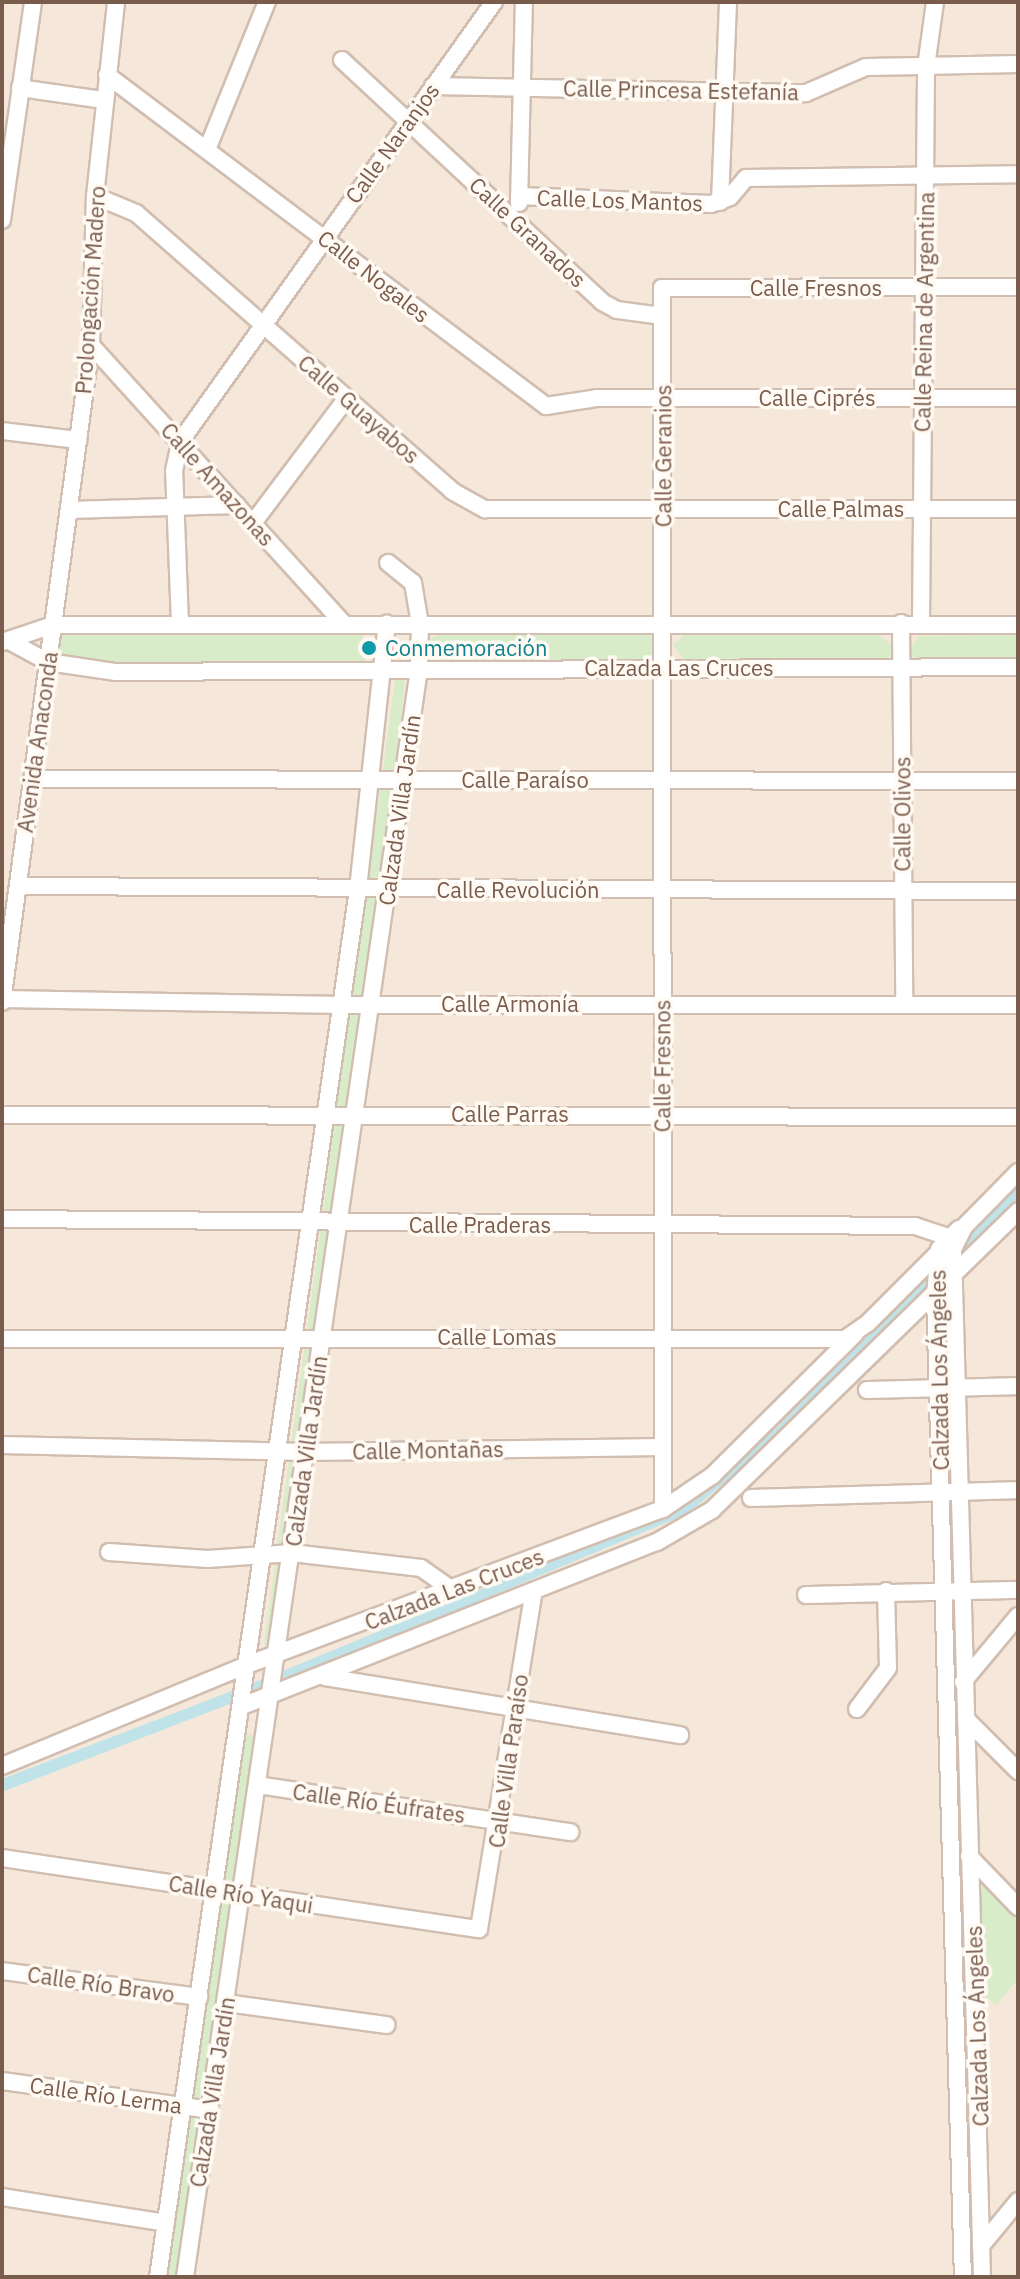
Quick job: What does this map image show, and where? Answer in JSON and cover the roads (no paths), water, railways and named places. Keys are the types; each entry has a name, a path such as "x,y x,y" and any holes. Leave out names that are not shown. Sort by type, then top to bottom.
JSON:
{"street":[{"path":"2,220 33,2"},
{"name":"Prolongación Madero","path":"53,625 91,345 95,196 116,2"},
{"path":"208,147 267,2"},
{"name":"Calle Naranjos","path":"180,442 494,2"},
{"path":"524,2 519,216 526,227"},
{"path":"720,202 728,2"},
{"name":"Calle Reina de Argentina","path":"921,623 926,67 935,2"},
{"name":"Calle Granados","path":"342,60 526,227 602,302 617,310 662,316"},
{"name":"Calle Princesa Estefanía","path":"433,86 806,93 831,86 856,68 1018,64"},
{"name":"Calle Nogales","path":"107,75 208,147 534,402 546,406 583,399 663,398"},
{"path":"20,88 103,100"},
{"path":"720,202 746,178 1018,174"},
{"name":"Calle Guayabos","path":"95,196 136,213 452,491 485,509 664,509"},
{"name":"Calle Los Mantos","path":"519,196 720,202"},
{"name":"Calle Fresnos","path":"662,288 1018,287"},
{"name":"Calle Geranios","path":"662,288 663,624"},
{"name":"Calle Amazonas","path":"91,345 344,624"},
{"path":"253,523 347,398"},
{"name":"Calle Ciprés","path":"663,398 1018,398"},
{"path":"2,431 78,440"},
{"path":"180,442 175,507 180,624"},
{"path":"69,510 237,505"},
{"name":"Calle Palmas","path":"664,509 1018,509"},
{"name":"Calzada Villa Jardín","path":"185,2277 419,670 420,624 413,583 388,563"},
{"name":"Calle Olivos","path":"901,623 904,1004"},
{"name":"Calzada Villa Jardín","path":"158,2277 342,1005 385,670 387,624"},
{"name":"Calle Fresnos","path":"663,624 663,1509"},
{"name":"Calzada Las Cruces","path":"6,642 53,625 1018,625"},
{"name":"Avenida Anaconda","path":"2,1000 53,625"},
{"name":"Calzada Las Cruces","path":"6,642 48,662 116,672 1018,667"},
{"name":"Calle Paraíso","path":"33,779 1018,781"},
{"name":"Calle Revolución","path":"18,886 1018,891"},
{"name":"Calle Armonía","path":"2,1000 342,1005 1018,1005"},
{"name":"Calle Parras","path":"2,1115 355,1113 1018,1117"},
{"path":"856,1333 950,1244 1018,1172"},
{"name":"Calzada Las Cruces","path":"242,1706 323,1677 657,1542 712,1510 954,1272 1015,1217"},
{"name":"Calle Praderas","path":"2,1219 310,1225 915,1226 950,1244"},
{"name":"Calzada Los Ángeles","path":"950,1244 954,1272 958,1387 982,2277"},
{"name":"Calzada Los Ángeles","path":"950,1244 936,1292 963,2269"},
{"name":"Calzada Las Cruces","path":"2,1766 247,1665 277,1657 663,1509 713,1475 856,1333"},
{"name":"Calle Lomas","path":"2,1339 323,1335 831,1340 856,1333"},
{"path":"867,1390 1018,1386"},
{"name":"Calle Montañas","path":"2,1445 278,1448 306,1452 662,1447"},
{"path":"751,1498 1018,1490"},
{"path":"109,1552 208,1559 292,1553 421,1568 452,1590"},
{"path":"806,1595 943,1589 1018,1590"},
{"name":"Calle Villa Paraíso","path":"479,1929 534,1591"},
{"path":"857,1709 888,1668 886,1591"},
{"path":"1015,1625 947,1700 1018,1771"},
{"path":"323,1677 680,1735"},
{"name":"Calle Río Éufrates","path":"258,1785 570,1832"},
{"path":"950,1842 972,1859 1018,1907"},
{"name":"Calle Río Yaqui","path":"2,1858 479,1929"},
{"name":"Calle Río Bravo","path":"2,1971 199,1997"},
{"path":"956,1983 976,1982"},
{"path":"226,2003 387,2025"},
{"name":"Calle Río Lerma","path":"2,2081 210,2110"},
{"path":"961,2126 979,2126"},
{"path":"2,2197 166,2223"},
{"path":"963,2269 1018,2201"}],"water":[{"path":"1018,1185 1018,1201 967,1252 946,1266 779,1437 687,1514 289,1681 2,1792 2,1779 263,1679 683,1506 775,1429"}],"place":[{"name":"Conmemoración","path":"369,648"}]}
